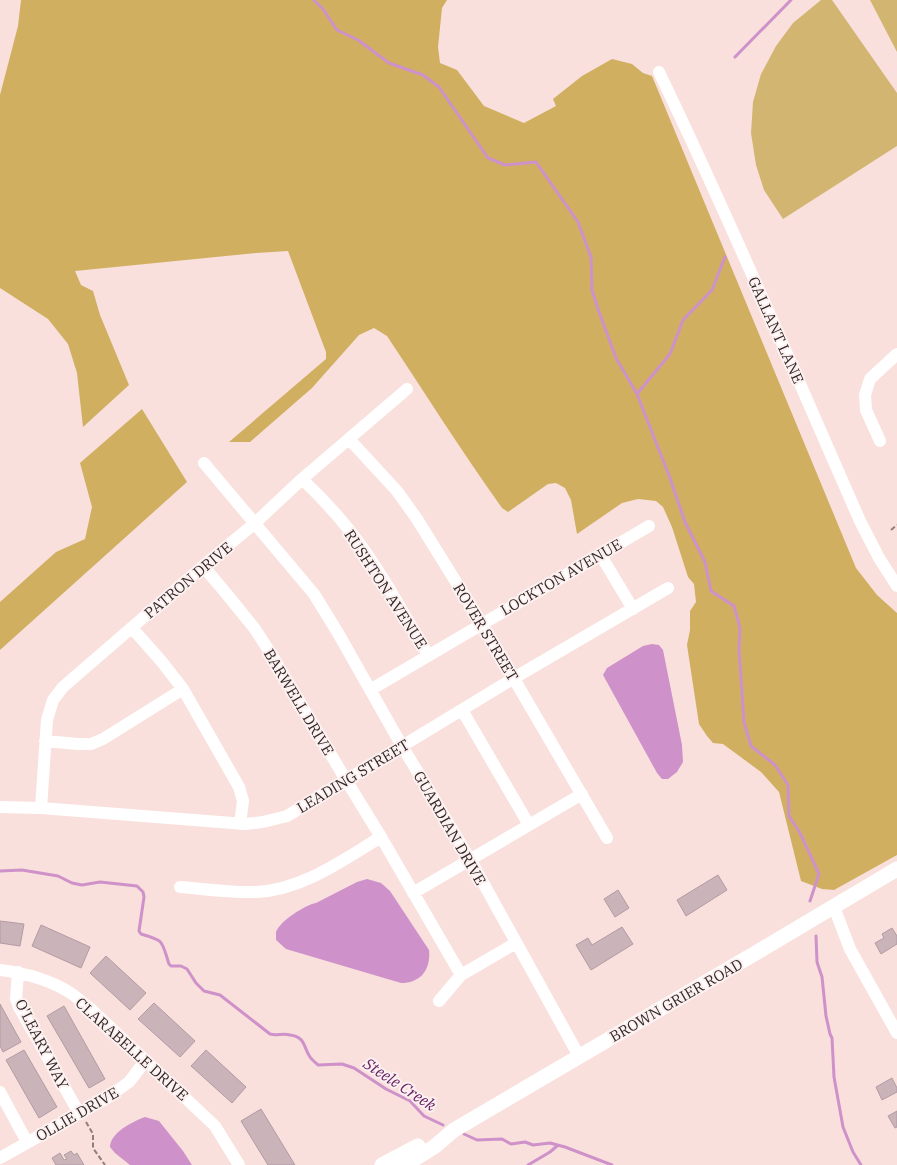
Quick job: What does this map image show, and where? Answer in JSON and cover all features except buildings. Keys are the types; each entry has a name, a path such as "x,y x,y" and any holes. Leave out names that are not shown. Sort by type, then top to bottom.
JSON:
{"main road":[{"name":"BROWN GRIER ROAD","path":"405,1165 434,1147 454,1130 897,869"},
{"name":"BROWN GRIER ROAD","path":"382,1165 446,1131 454,1130"}],"street":[{"name":"GALLANT LANE","path":"659,72 754,279 860,521 879,558 897,586"},
{"path":"880,441 866,410 865,395 870,379 897,354"},
{"name":"PATRON DRIVE","path":"41,808 47,720 53,700 63,687 255,523 302,479 406,389"},
{"name":"ROVER STREET","path":"349,439 397,491 417,519 482,624 607,838"},
{"name":"GUARDIAN DRIVE","path":"204,463 314,594 470,859 579,1056"},
{"name":"RUSHTON AVENUE","path":"302,479 350,530 377,569 428,655"},
{"name":"LOCKTON AVENUE","path":"370,690 649,526"},
{"path":"600,554 633,609"},
{"name":"BARWELL DRIVE","path":"203,566 255,629 273,657 460,976"},
{"name":"LEADING STREET","path":"0,807 41,808 240,824 263,822 287,816 514,678 668,588"},
{"path":"132,628 183,689 240,787 243,801 240,824"},
{"path":"46,741 78,744 97,742 183,689"},
{"path":"462,710 529,825"},
{"path":"413,893 582,794"},
{"path":"180,887 257,892 277,889 323,872 380,837"},
{"path":"834,907 850,948 897,1033"},
{"path":"439,1001 460,976 516,943"},
{"name":"CLARABELLE DRIVE","path":"0,970 18,972 56,985 70,992 91,1009 215,1126 239,1165"},
{"name":"O'LEARY WAY","path":"18,972 16,999 19,1007 83,1118"},
{"name":"OLLIE DRIVE","path":"0,1158 27,1142 83,1118 129,1082 146,1060"},
{"path":"0,1092 27,1142"}],"path":[{"path":"891,530 897,525"},
{"path":"83,1118 93,1134 93,1148 104,1165"}],"shaded area":[{"path":"21,0 447,0 442,8 438,47 440,63 457,70 484,106 524,123 556,106 553,99 582,76 612,59 632,64 643,73 652,76 856,568 877,595 897,613 897,855 834,890 822,889 801,881 779,792 761,772 723,744 713,743 699,724 687,645 690,630 690,611 696,602 694,584 688,577 672,527 663,507 656,501 638,499 622,503 577,534 571,500 565,488 556,483 548,484 508,512 502,508 487,487 387,336 374,328 359,335 312,388 250,442 229,442 326,359 326,352 288,251 75,271 81,285 93,291 100,315 129,385 83,427 77,373 68,344 48,319 0,288 0,95 18,26"},
{"path":"821,0 832,0 897,93 897,146 783,219 764,190 756,165 751,133 753,102 761,74 776,46 793,23"},
{"path":"870,0 897,0 897,52"},
{"path":"142,409 187,482 0,650 0,602 56,552 85,539 92,507 80,463"},
{"path":"659,645 663,650 682,745 683,762 677,772 668,779 662,779 657,773 603,675 607,668 643,646"},
{"path":"367,879 381,883 390,891 429,950 426,969 414,981 401,983 286,949 276,940 278,928 293,914 357,882"},
{"path":"145,1117 159,1121 192,1165 130,1165 115,1153 110,1147 118,1132"}],"waterway":[{"path":"314,0 323,9 337,30 358,40 389,63 423,75 439,87 488,158 505,165 536,162 578,222 591,257 592,290 616,358 637,394 685,522 705,562 711,591 734,606 740,628 739,650 744,722 751,746 775,765 788,785 789,816 800,833 819,874 810,901"},
{"path":"735,57 791,0"},
{"path":"637,394 670,354 683,320 712,290 725,257"},
{"name":"Steele Creek","path":"0,871 22,870 58,876 72,883 82,885 100,882 137,886 143,892 144,897 139,931 141,934 154,938 161,943 171,966 181,966 187,969 204,991 220,995 270,1034 287,1034 302,1040 310,1057 318,1065 342,1064 354,1068 386,1089 410,1101 424,1116 443,1125"},
{"path":"816,936 817,962 822,977 826,1016 832,1038 834,1077 843,1127 853,1152 861,1165"},
{"name":"Steele Creek","path":"464,1134 477,1140 502,1139 511,1144 525,1142 533,1145 550,1143 612,1165"},
{"path":"528,1165 557,1146"}]}
